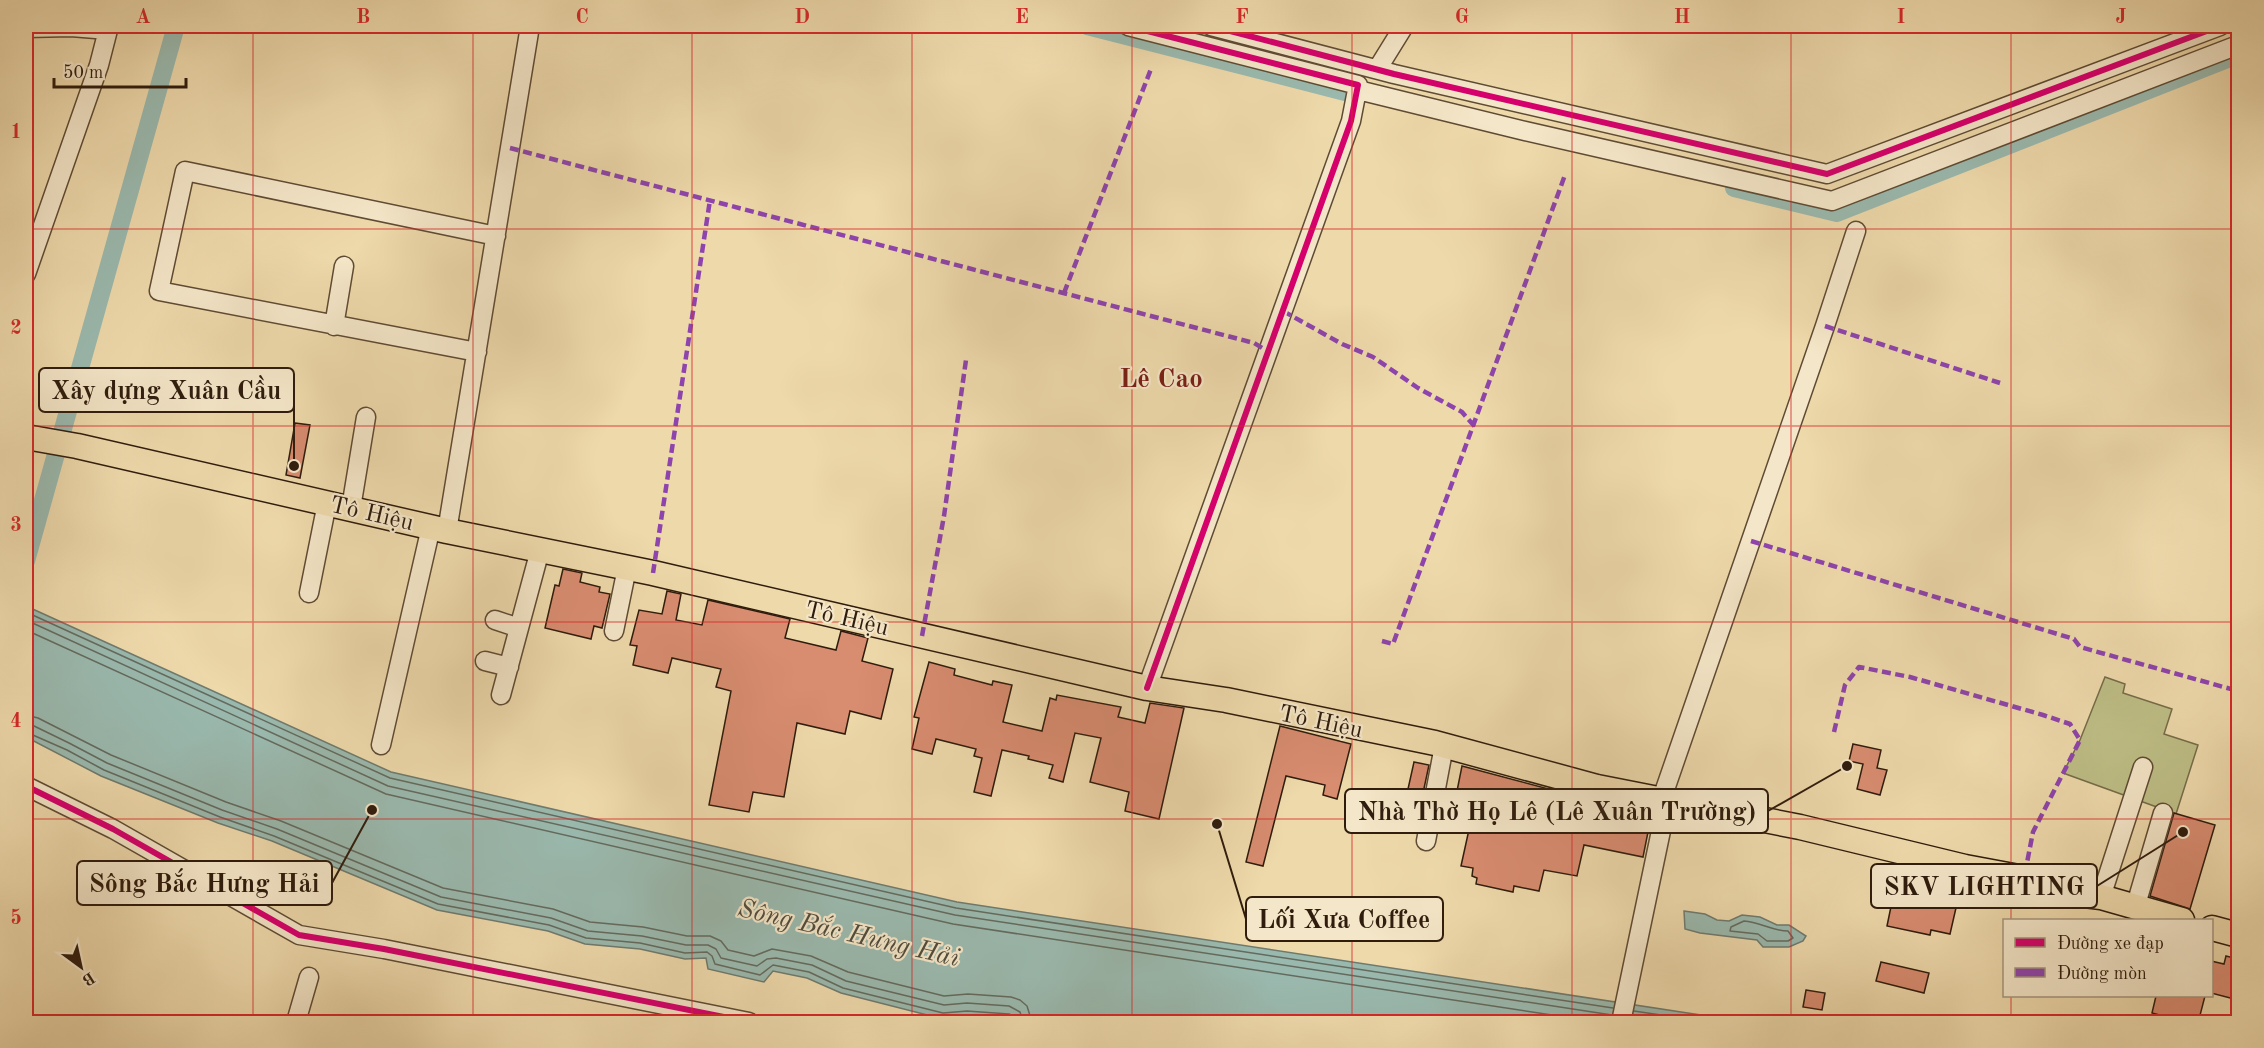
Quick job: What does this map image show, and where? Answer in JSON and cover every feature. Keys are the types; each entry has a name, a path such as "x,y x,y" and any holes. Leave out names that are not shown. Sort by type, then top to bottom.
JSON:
{"main road":[{"name":"Tô Hiệu","path":"31,437 439,529 627,568 1147,688 1226,700 1444,746 1597,787 1800,827 1965,867 2024,878 2076,894 2101,897 2175,919"},
{"path":"2213,929 2238,935"}],"street":[{"path":"381,745 439,529 477,352 530,26"},
{"path":"1128,26 1536,134 1832,201 2238,45"},
{"path":"1211,26 1348,61 1827,174 2220,26"},
{"path":"1378,68 1404,26"},
{"path":"26,28 108,28 99,65 26,274"},
{"path":"1147,688 1351,121 1348,61"},
{"path":"477,352 159,291 185,171 496,236"},
{"path":"1621,1023 1664,801 1856,231"},
{"path":"334,326 344,266"},
{"path":"351,508 366,417"},
{"path":"309,593 327,503"},
{"path":"501,695 540,550"},
{"path":"614,631 627,568"},
{"path":"495,620 519,628"},
{"path":"485,661 509,667"},
{"path":"1426,841 1444,746"},
{"path":"2101,897 2143,767"},
{"path":"26,786 113,829 299,935 384,949 749,1023"},
{"path":"2135,908 2163,813"},
{"path":"296,1023 309,977"}],"green space":[{"path":"2105,677 2125,684 2123,693 2172,709 2164,734 2198,745 2176,814 2063,773 2080,740"}],"water":[{"name":"Sông Bắc Hưng Hải","path":"26,606 391,772 957,902 1747,1022 1020,1022 967,1017 943,1019 841,993 807,978 773,971 764,982 708,969 706,958 685,959 640,949 585,944 548,931 437,910 272,841 218,823 101,776 26,737"},
{"path":"1684,911 1729,921 1742,915 1760,917 1777,925 1789,925 1806,936 1803,941 1789,947 1763,947 1757,940 1685,929"}],"building":[{"path":"295,423 310,425 300,478 286,475"},
{"path":"563,569 582,573 580,582 600,587 599,592 610,594 602,628 594,626 591,639 545,628 555,585 559,586"},
{"path":"667,591 681,594 676,620 702,625 708,600 790,619 785,638 836,650 841,631 868,638 862,661 893,669 881,719 850,711 845,734 797,723 784,797 753,792 749,812 709,805 731,691 716,687 721,669 672,658 668,673 633,665 637,646 630,645 639,610 662,614"},
{"path":"929,662 955,669 954,675 992,685 993,681 1012,685 1003,722 1042,731 1050,698 1056,700 1057,695 1121,707 1118,717 1145,723 1150,703 1184,708 1159,819 1125,811 1129,792 1090,782 1101,738 1075,733 1063,782 1049,778 1053,765 1028,759 1029,756 1002,750 991,796 974,792 982,758 974,756 976,749 936,739 932,754 912,749 919,718 914,717"},
{"path":"1280,726 1351,744 1337,799 1323,795 1325,785 1286,776 1263,866 1246,862"},
{"path":"1853,744 1881,750 1877,768 1887,770 1880,795 1857,789 1863,764 1849,761"},
{"path":"1414,762 1429,765 1423,793 1408,789"},
{"path":"1462,766 1560,792 1555,819 1613,832 1617,815 1650,822 1643,857 1584,845 1577,876 1544,870 1539,891 1514,886 1513,892 1476,884 1477,878 1472,876 1473,868 1461,866 1470,825 1451,821"},
{"path":"2174,813 2215,825 2190,909 2150,896"},
{"path":"1942,882 1961,886 1950,934 1931,930 1930,935 1887,926 1894,892 1907,895 1910,885 1940,891"},
{"path":"2226,956 2238,959 2238,1000 2213,994 2213,961 2224,964"},
{"path":"1881,962 1929,973 1924,993 1876,981"},
{"path":"1806,990 1825,993 1822,1010 1803,1007"},
{"path":"2156,997 2205,997 2198,1023 2152,1013"}],"waterway":[{"path":"26,561 176,26"},
{"path":"1087,26 1345,92"},
{"path":"1734,188 1837,213 2238,55"}],"marked path":[{"path":"1064,293 1151,69"},
{"path":"510,148 1254,343 1269,352"},
{"path":"1382,641 1393,644 1565,175"},
{"path":"653,573 710,200"},
{"path":"1283,311 1342,344 1373,357 1418,388 1462,412 1475,427"},
{"path":"1825,326 2000,383"},
{"path":"922,636 944,516 966,360"},
{"path":"1751,541 2074,639 2080,647 2238,691"},
{"path":"1834,732 1845,685 1859,667 1910,677 2070,724 2080,740 2033,832 2024,878"}],"cycle path":[{"path":"1128,26 1358,85 1351,121 1147,688"},
{"path":"1211,26 1394,74 1827,174 2220,26"},
{"path":"26,786 113,829 299,935 384,949 749,1022"}],"place":[{"name":"Xây dựng Xuân Cầu","path":"294,466"},
{"name":"Nhà Thờ Họ Lê (Lê Xuân Trường)","path":"1847,766"},
{"name":"Sông Bắc Hưng Hải","path":"372,810"},
{"name":"Lối Xưa Coffee","path":"1217,824"},
{"name":"SKV LIGHTING","path":"2183,832"}],"district":[{"name":"Lê Cao","path":"1161,378"}]}
